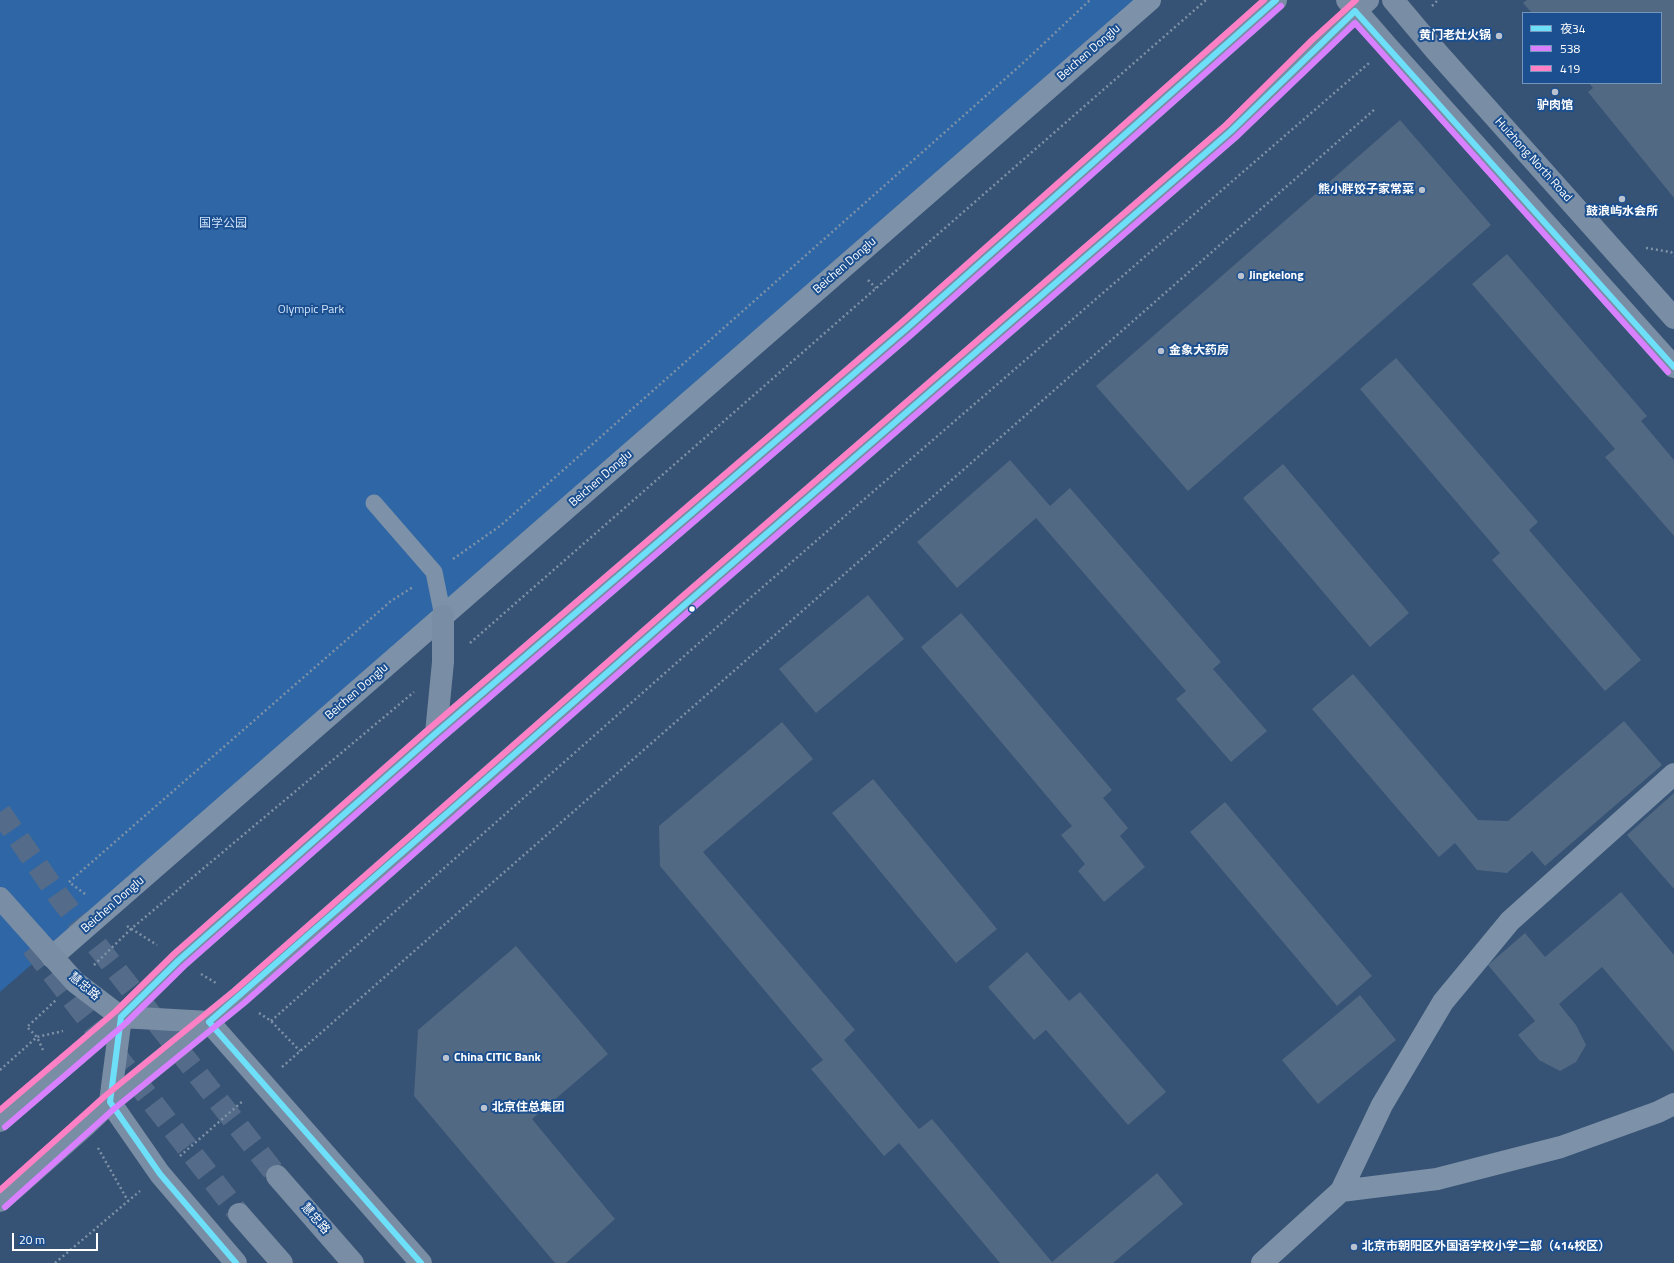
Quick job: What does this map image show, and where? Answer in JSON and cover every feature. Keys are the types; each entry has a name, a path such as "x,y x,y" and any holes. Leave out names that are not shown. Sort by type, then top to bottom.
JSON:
{"main road":[{"path":"0,1121 53,1074 122,1017 179,960 436,733 906,330 1276,0"},
{"name":"Huizhong North Road","path":"1393,0 1412,24 1674,318"},
{"path":"0,1201 110,1102 209,1022 695,596 1231,131 1357,4 1387,46 1674,367"},
{"path":"436,733 443,662 443,616"},
{"name":"慧忠路","path":"0,898 75,982 122,1017"},
{"path":"122,1017 209,1022 420,1263"},
{"path":"122,1017 110,1102 160,1174 236,1263"},
{"name":"慧忠路","path":"277,1176 353,1263"},
{"path":"239,1214 282,1263"}],"street":[{"name":"Beichen Donglu","path":"52,957 1150,0"},
{"path":"1262,1263 1341,1191 1382,1105 1443,1002 1510,921 1674,774"},
{"path":"1341,1191 1437,1179 1561,1147 1658,1112 1674,1104"}],"lane":[{"path":"374,503 434,572 443,616"}],"path":[{"path":"53,1074 37,1037 27,1027 75,982 132,929 432,677 443,662 472,641 1206,0"},
{"path":"1412,24 1438,0"},
{"path":"271,1022 748,600 1349,81 1387,46"},
{"path":"300,1051 1375,108"},
{"path":"85,1126 128,1201"}],"green space":[{"name":"Olympic Park","path":"0,0 1136,0 0,992"}],"building":[{"path":"1527,0 1674,0 1674,198 1588,92 1593,88 1590,84 1662,84 1662,12 1531,12 1523,3"},
{"path":"1400,120 1491,225 1188,491 1096,386"},
{"path":"1507,254 1647,416 1641,421 1674,460 1674,536 1605,457 1615,449 1472,284"},
{"path":"1396,358 1538,522 1529,530 1641,660 1605,691 1492,560 1500,553 1360,389"},
{"path":"1010,460 1050,506 1070,488 1221,662 1213,669 1267,731 1231,762 1176,699 1186,691 1036,518 957,588 917,542"},
{"path":"1283,464 1409,613 1370,647 1243,498"},
{"path":"868,595 904,639 816,713 779,669"},
{"path":"961,613 1112,790 1103,798 1128,828 1120,836 1145,867 1104,902 1078,871 1085,864 1061,835 1072,826 921,647"},
{"path":"1353,674 1478,820 1508,821 1624,721 1662,765 1545,866 1532,851 1507,873 1477,870 1455,843 1439,857 1312,709"},
{"path":"782,722 813,759 703,852 855,1030 844,1040 919,1129 932,1119 1052,1262 1157,1173 1183,1204 1113,1263 1000,1263 899,1143 884,1156 811,1069 823,1060 660,866 659,826"},
{"path":"873,779 997,929 956,963 832,813"},
{"path":"1674,793 1674,889 1627,835"},
{"path":"1225,802 1372,976 1337,1006 1190,832"},
{"path":"1621,892 1674,955 1674,1052 1602,967 1559,1004 1576,1025 1586,1045 1576,1062 1560,1071 1539,1060 1518,1035 1535,1021 1488,965 1525,933 1545,957"},
{"name":"北京住总集团","path":"516,946 608,1054 532,1119 615,1219 566,1263 555,1263 414,1096 418,1030"},
{"path":"1027,952 1069,1001 1080,992 1166,1092 1128,1125 1046,1030 1034,1040 988,987"},
{"path":"1360,995 1396,1040 1318,1104 1282,1060"}],"tunnel":[{"path":"0,812 60,898 277,1176"},
{"path":"32,947 239,1214"}],"transit line":[{"name":"419","path":"0,1110 116,1011 174,954 431,727 901,323 1264,0"},
{"name":"夜34","path":"236,1263 160,1174 110,1102 121,1017 179,960 436,733 906,329 1276,0"},
{"name":"419","path":"0,1190 105,1096 234,991 684,595 1226,125 1312,40 1356,0"},
{"name":"538","path":"5,1127 126,1023 184,966 441,739 911,335 1281,6"},
{"name":"夜34","path":"421,1263 209,1022 689,601 1231,131 1355,11 1674,367"},
{"name":"538","path":"5,1207 115,1108 244,1003 694,607 1236,137 1355,23 1668,372"}],"place":[{"name":"黄门老灶火锅","path":"1499,36"},
{"name":"驴肉馆","path":"1555,92"},
{"name":"熊小胖饺子家常菜","path":"1422,190"},
{"name":"鼓浪屿水会所","path":"1622,199"},
{"name":"Jingkelong","path":"1241,276"},
{"name":"金象大药房","path":"1161,351"},
{"name":"China CITIC Bank","path":"446,1058"},
{"name":"北京住总集团","path":"484,1108"},
{"name":"北京市朝阳区外国语学校小学二部（414校区）","path":"1354,1247"}],"park label":[{"name":"国学公园","path":"223,224"}]}
